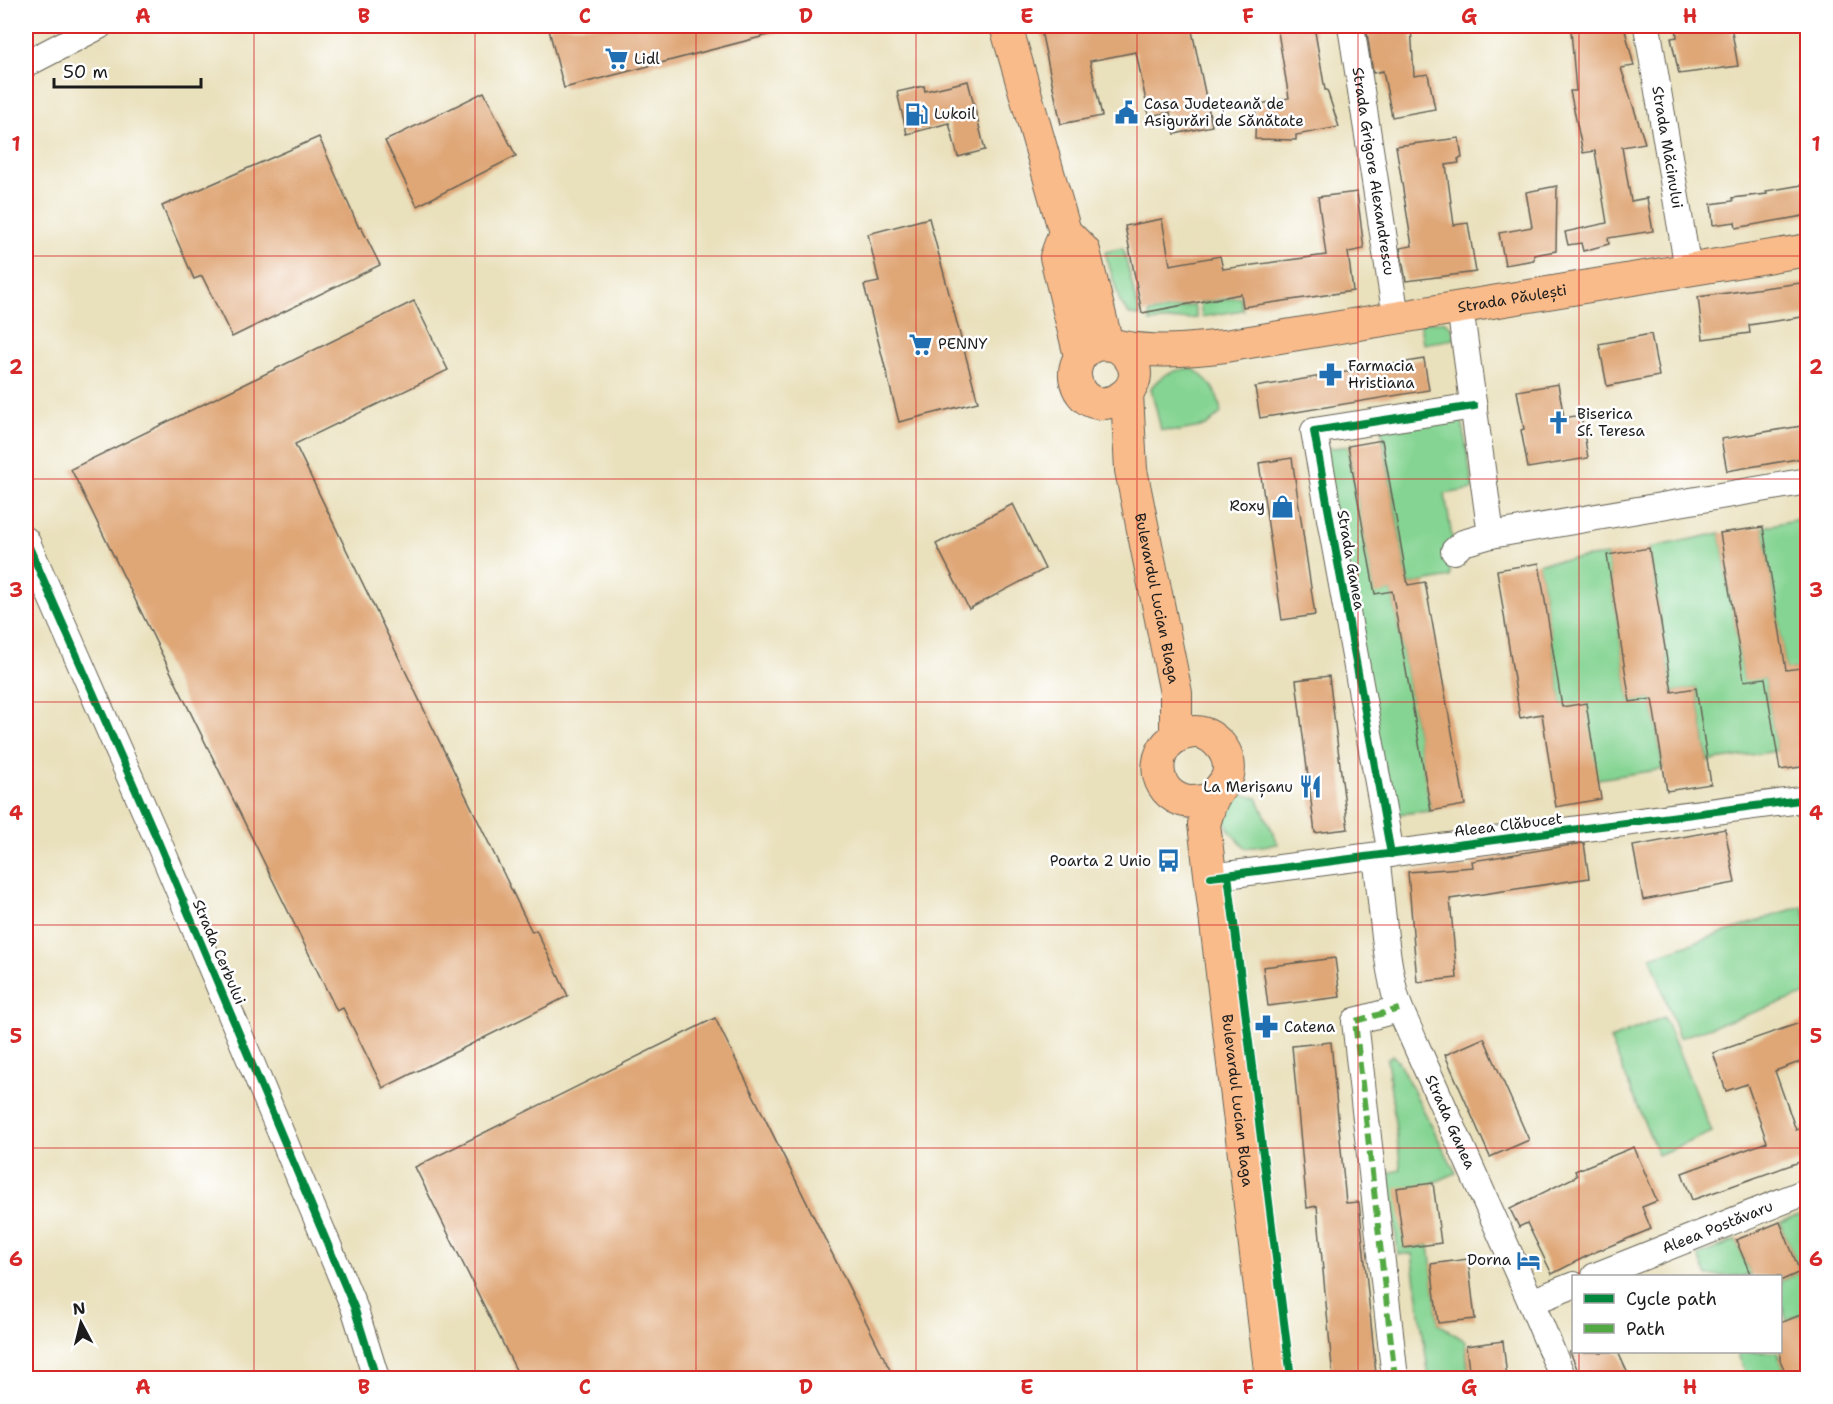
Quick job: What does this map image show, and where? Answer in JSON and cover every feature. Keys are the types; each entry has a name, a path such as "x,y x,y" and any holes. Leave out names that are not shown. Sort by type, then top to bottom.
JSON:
{"main road":[{"name":"Bulevardul Lucian Blaga","path":"1006,26 1065,232 1084,251 1101,349"},
{"name":"Strada Păulești","path":"1101,349 1166,351 1219,347 1396,316 1808,250"},
{"name":"Strada Păulești","path":"1130,390 1149,374 1174,361 1219,347"},
{"name":"Bulevardul Lucian Blaga","path":"1101,349 1127,354 1133,364 1135,375 1130,390 1128,443 1137,504 1176,693 1188,734"},
{"name":"Bulevardul Lucian Blaga","path":"1101,349 1075,372 1076,383 1083,394 1092,401 1137,504"},
{"path":"1092,401 1108,403 1118,400 1130,390"},
{"path":"1188,734 1210,736 1226,752 1229,763 1228,775 1223,786 1201,808 1170,794 1162,784 1158,773 1163,749 1188,734"},
{"name":"Bulevardul Lucian Blaga","path":"1201,808 1271,1378"}],"street":[{"path":"26,64 99,26"},
{"name":"Strada Grigore Alexandrescu","path":"1351,26 1396,316"},
{"name":"Strada Măcinului","path":"1647,26 1688,269"},
{"path":"1460,307 1491,536"},
{"name":"Strada Ganea","path":"1474,406 1314,431 1384,855 1389,956 1395,994 1399,1009 1405,1017 1563,1378"},
{"path":"1454,551 1463,543 1491,536 1808,481"},
{"name":"Strada Cerbului","path":"26,540 163,851 354,1307 376,1378"},
{"name":"Aleea Clăbucet","path":"1211,877 1808,799"},
{"path":"1395,1378 1355,1021 1399,1009"},
{"name":"Aleea Postăvaru","path":"1598,1275 1808,1191"},
{"path":"1531,1302 1572,1286"}],"green space":[{"path":"1123,248 1140,316 1130,315 1120,302 1105,252"},
{"path":"1240,297 1243,310 1202,317 1200,303"},
{"path":"1194,305 1197,318 1150,322 1149,313"},
{"path":"1444,321 1452,328 1455,339 1423,344 1420,323"},
{"path":"1192,368 1212,387 1218,398 1221,413 1206,426 1179,431 1161,430 1151,388 1169,373"},
{"path":"1460,408 1473,489 1445,494 1454,551 1450,560 1450,577 1408,585 1380,421"},
{"path":"1348,446 1375,593 1392,591 1431,811 1384,815 1317,450"},
{"path":"1807,517 1807,667 1786,670 1763,527"},
{"path":"1720,533 1744,680 1765,678 1777,751 1708,761 1696,688 1672,692 1649,548"},
{"path":"1607,555 1630,702 1652,699 1663,769 1598,779 1562,707 1539,563"},
{"path":"1239,794 1257,798 1278,844 1246,848 1231,832 1225,822 1220,801"},
{"path":"1802,906 1807,921 1807,994 1679,1038 1651,957"},
{"path":"1664,1017 1712,1132 1658,1155 1610,1039"},
{"path":"1392,1055 1398,1061 1456,1173 1433,1183 1404,1248 1429,1245 1438,1323 1465,1341 1469,1378 1429,1378 1412,1254 1398,1254 1389,1173 1401,1170 1387,1059"},
{"path":"1807,1213 1807,1312 1787,1320 1782,1307 1782,1281 1800,1272 1780,1222"},
{"path":"1736,1240 1751,1275 1707,1275 1698,1256"},
{"path":"1737,1353 1777,1353 1787,1377 1748,1378"}],"building":[{"name":"Lidl","path":"548,26 783,26 784,31 564,88"},
{"name":"Casa Județeană de Asigurări de Sănătate","path":"1040,26 1191,26 1212,126 1175,134 1170,112 1149,116 1136,52 1090,61 1102,116 1061,124"},
{"path":"1277,26 1314,26 1325,90 1327,90 1339,127 1296,135 1296,140 1255,139 1256,105 1289,98"},
{"path":"1366,26 1411,26 1414,76 1428,74 1435,109 1392,117 1383,71 1373,73"},
{"path":"1624,26 1634,66 1621,68 1645,143 1622,147 1631,201 1647,198 1653,231 1608,238 1609,244 1583,251 1581,243 1568,245 1565,232 1607,223 1595,151 1583,153 1570,91 1576,91 1571,31"},
{"path":"1676,26 1731,26 1738,66 1679,74 1671,38 1677,37"},
{"path":"968,81 985,150 958,157 949,123 907,134 897,92 924,86 925,91"},
{"path":"484,92 516,156 417,206 385,141"},
{"path":"319,137 359,228 361,227 380,265 232,337 202,276 194,279 162,206"},
{"path":"1459,138 1462,158 1458,159 1459,163 1446,165 1454,225 1468,223 1476,272 1406,281 1400,248 1412,246 1396,146"},
{"path":"1808,184 1808,215 1736,228 1735,222 1713,225 1711,204"},
{"path":"1557,186 1556,251 1534,255 1534,260 1505,265 1499,233 1532,227 1526,192"},
{"path":"1357,192 1364,249 1348,252 1353,291 1243,307 1241,294 1142,313 1125,226 1162,219 1170,265 1220,256 1223,269 1326,255 1318,197"},
{"name":"PENNY","path":"929,218 978,402 899,422 864,285 879,282 868,234"},
{"path":"1808,282 1808,316 1749,325 1750,333 1703,339 1698,297"},
{"path":"414,301 448,370 295,444 532,932 536,930 568,996 383,1088 343,1008 337,1011 71,469"},
{"path":"1651,334 1659,376 1607,386 1599,344"},
{"path":"1424,359 1429,390 1260,418 1255,387"},
{"name":"Biserica Sf. Teresa","path":"1558,384 1564,418 1581,415 1588,458 1528,468 1517,391"},
{"path":"1808,425 1808,457 1727,471 1721,439"},
{"path":"1382,440 1408,585 1425,582 1465,805 1431,811 1392,591 1375,594 1348,446"},
{"path":"1292,458 1315,615 1282,620 1259,463"},
{"path":"1013,504 1045,569 969,609 936,544"},
{"path":"1763,527 1786,670 1808,667 1808,766 1780,770 1765,678 1744,681 1720,533"},
{"path":"1649,548 1672,692 1696,688 1711,784 1667,791 1652,699 1630,702 1607,555"},
{"path":"1539,563 1562,707 1586,703 1601,799 1556,807 1542,714 1520,718 1497,570"},
{"path":"1329,676 1348,829 1315,833 1296,680"},
{"path":"1725,829 1735,883 1643,900 1633,846"},
{"path":"1584,843 1589,878 1450,899 1457,978 1417,982 1408,872 1473,867 1472,861"},
{"path":"1335,958 1340,997 1268,1006 1263,967"},
{"path":"715,1018 894,1378 520,1378 415,1167"},
{"path":"1808,1020 1808,1059 1775,1071 1796,1130 1808,1126 1808,1159 1692,1200 1682,1173 1767,1142 1747,1084 1726,1091 1713,1053"},
{"path":"1484,1038 1529,1140 1490,1157 1445,1055"},
{"path":"1331,1042 1346,1203 1359,1202 1376,1374 1364,1375 1365,1378 1333,1378 1317,1206 1307,1208 1292,1046"},
{"path":"1634,1147 1657,1201 1642,1207 1651,1229 1593,1253 1552,1274 1527,1223 1519,1227 1510,1209 1577,1176 1575,1171"},
{"path":"1433,1183 1441,1243 1404,1248 1396,1188"},
{"path":"1780,1222 1800,1272 1782,1280 1782,1275 1751,1275 1736,1240"},
{"path":"1468,1259 1475,1319 1438,1323 1431,1264"},
{"path":"1808,1312 1808,1378 1788,1378 1780,1360 1782,1322"},
{"path":"1503,1341 1507,1378 1470,1378 1466,1346"},
{"path":"1570,1352 1618,1353 1630,1378 1581,1378"}],"marked path":[{"path":"1395,1378 1355,1021 1399,1009"}],"cycle path":[{"path":"1391,854 1314,431 1474,406"},
{"path":"26,540 158,841 354,1307 376,1378"},
{"path":"1211,877 1808,799"},
{"path":"1228,875 1291,1378"}],"place":[{"name":"Lidl","path":"616,59"},
{"name":"Casa Județeană de Asigurări de Sănătate","path":"1126,113"},
{"name":"Lukoil","path":"916,114"},
{"name":"PENNY","path":"920,344"},
{"name":"Farmacia Hristiana","path":"1330,375"},
{"name":"Biserica Sf. Teresa","path":"1559,423"},
{"name":"Roxy","path":"1283,506"},
{"name":"La Merișanu","path":"1311,787"},
{"name":"Poarta 2 Unio","path":"1169,861"},
{"name":"Catena","path":"1266,1027"},
{"name":"Dorna","path":"1529,1260"}]}
